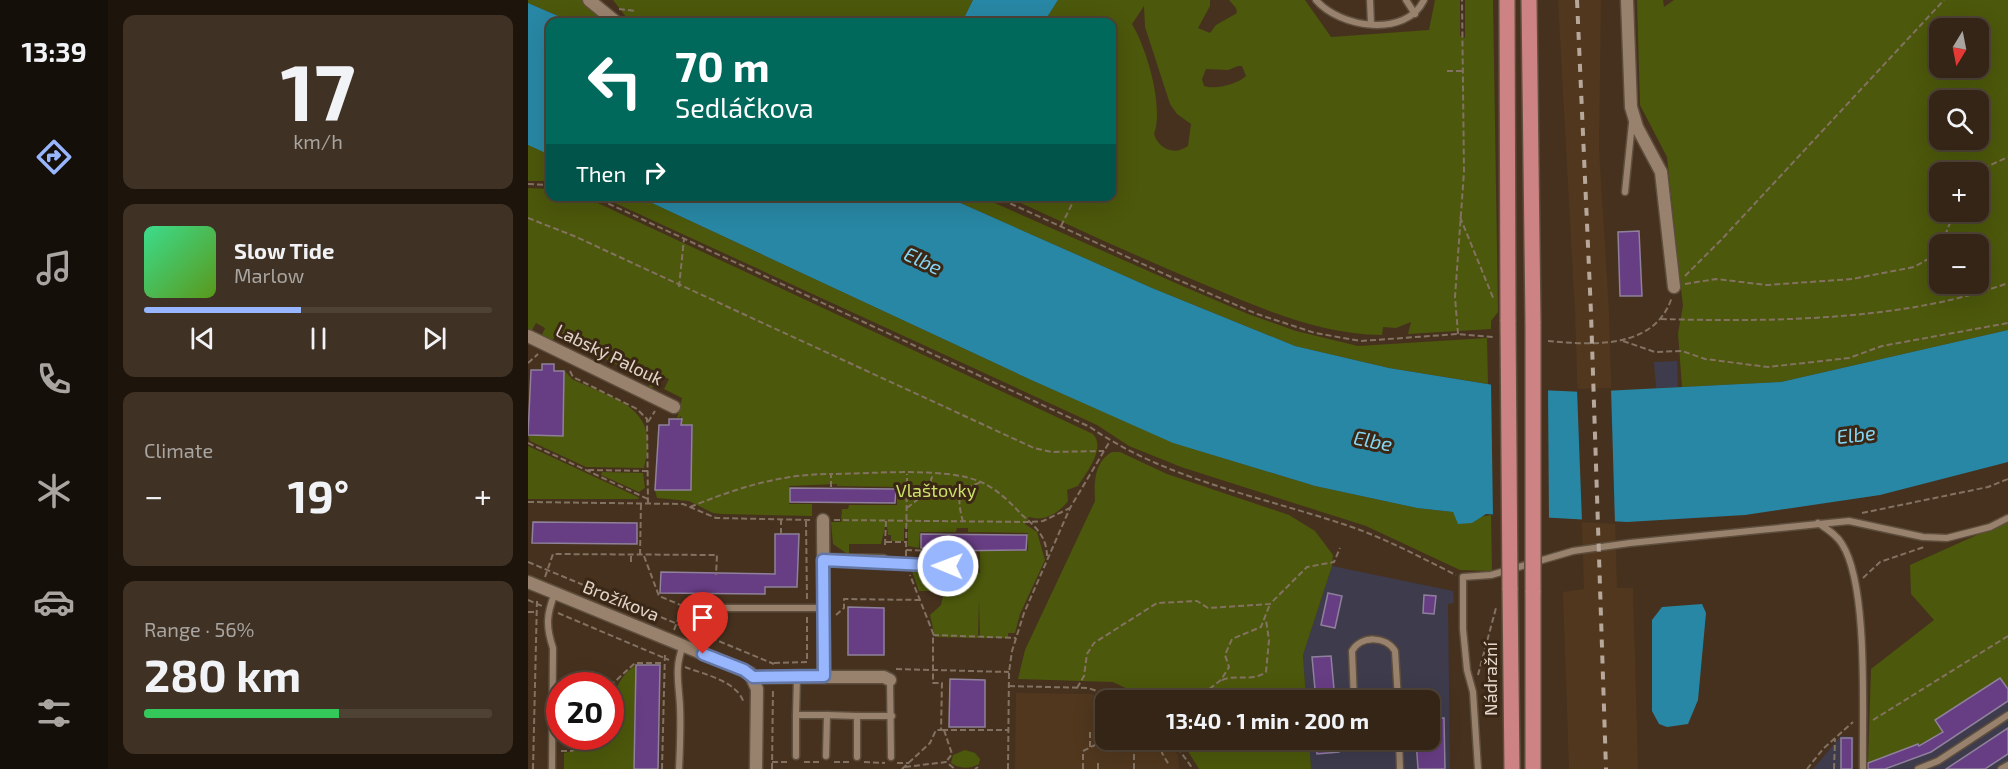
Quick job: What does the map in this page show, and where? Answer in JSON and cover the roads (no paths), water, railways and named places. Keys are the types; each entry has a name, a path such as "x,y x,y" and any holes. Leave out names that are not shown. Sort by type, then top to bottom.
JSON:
{"main road":[{"name":"Nádražní","path":"1507,0 1512,769"},
{"path":"1529,0 1533,323 1533,769"}],"street":[{"path":"589,0 611,18"},
{"path":"1627,0 1630,94 1633,116 1661,172 1674,286"},
{"name":"Labský Palouk","path":"528,336 674,406"},
{"path":"823,520 824,676"},
{"path":"823,560 883,561"},
{"name":"Brožíkova","path":"528,582 744,670 767,673"},
{"path":"756,769 757,689 767,673 797,676 884,677 891,674"}],"lane":[{"path":"1316,0 1336,18 1356,24 1400,21 1415,14 1424,0"},
{"path":"1370,0 1371,24"},
{"path":"1406,0 1415,14"},
{"path":"1625,192 1633,116"},
{"path":"1478,769 1473,692 1467,670 1463,577 1491,575 1589,549 1818,523 1849,522 1923,537 1947,538 1990,527 2008,518"},
{"path":"1818,523 1842,543 1850,559 1858,592 1863,769"},
{"path":"883,561 908,568 950,566"},
{"name":"Brožíkova","path":"552,769 553,648 547,633 549,609 555,593"},
{"path":"707,608 824,608"},
{"path":"1354,690 1352,651 1359,642 1371,640 1388,644 1395,651 1397,690"},
{"path":"679,769 677,663 683,645"},
{"path":"891,674 891,757"},
{"path":"796,756 797,676"},
{"path":"796,715 892,716"},
{"path":"826,756 827,715"},
{"path":"1918,769 1938,761 2008,715"},
{"path":"857,716 857,757"},
{"path":"1399,750 1400,769"},
{"path":"2001,769 2008,765"}],"water":[{"path":"973,0 1058,0 1047,18 964,18"},
{"path":"528,3 563,18 546,18 546,153 528,145"},
{"name":"Elbe","path":"648,201 956,201 1152,288 1295,346 1389,368 1518,389 1584,392 1781,382 2008,330 2008,462 1880,495 1745,515 1627,522 1486,514 1472,523 1458,524 1453,512 1417,508 1315,486 1173,443 1029,379"},
{"path":"1702,604 1706,613 1698,700 1688,724 1667,727 1659,724 1652,711 1652,620 1662,607"}],"railway":[{"path":"1577,0 1591,313 1606,769"}],"park label":[{"name":"Vlaštovky","path":"936,491"}]}
